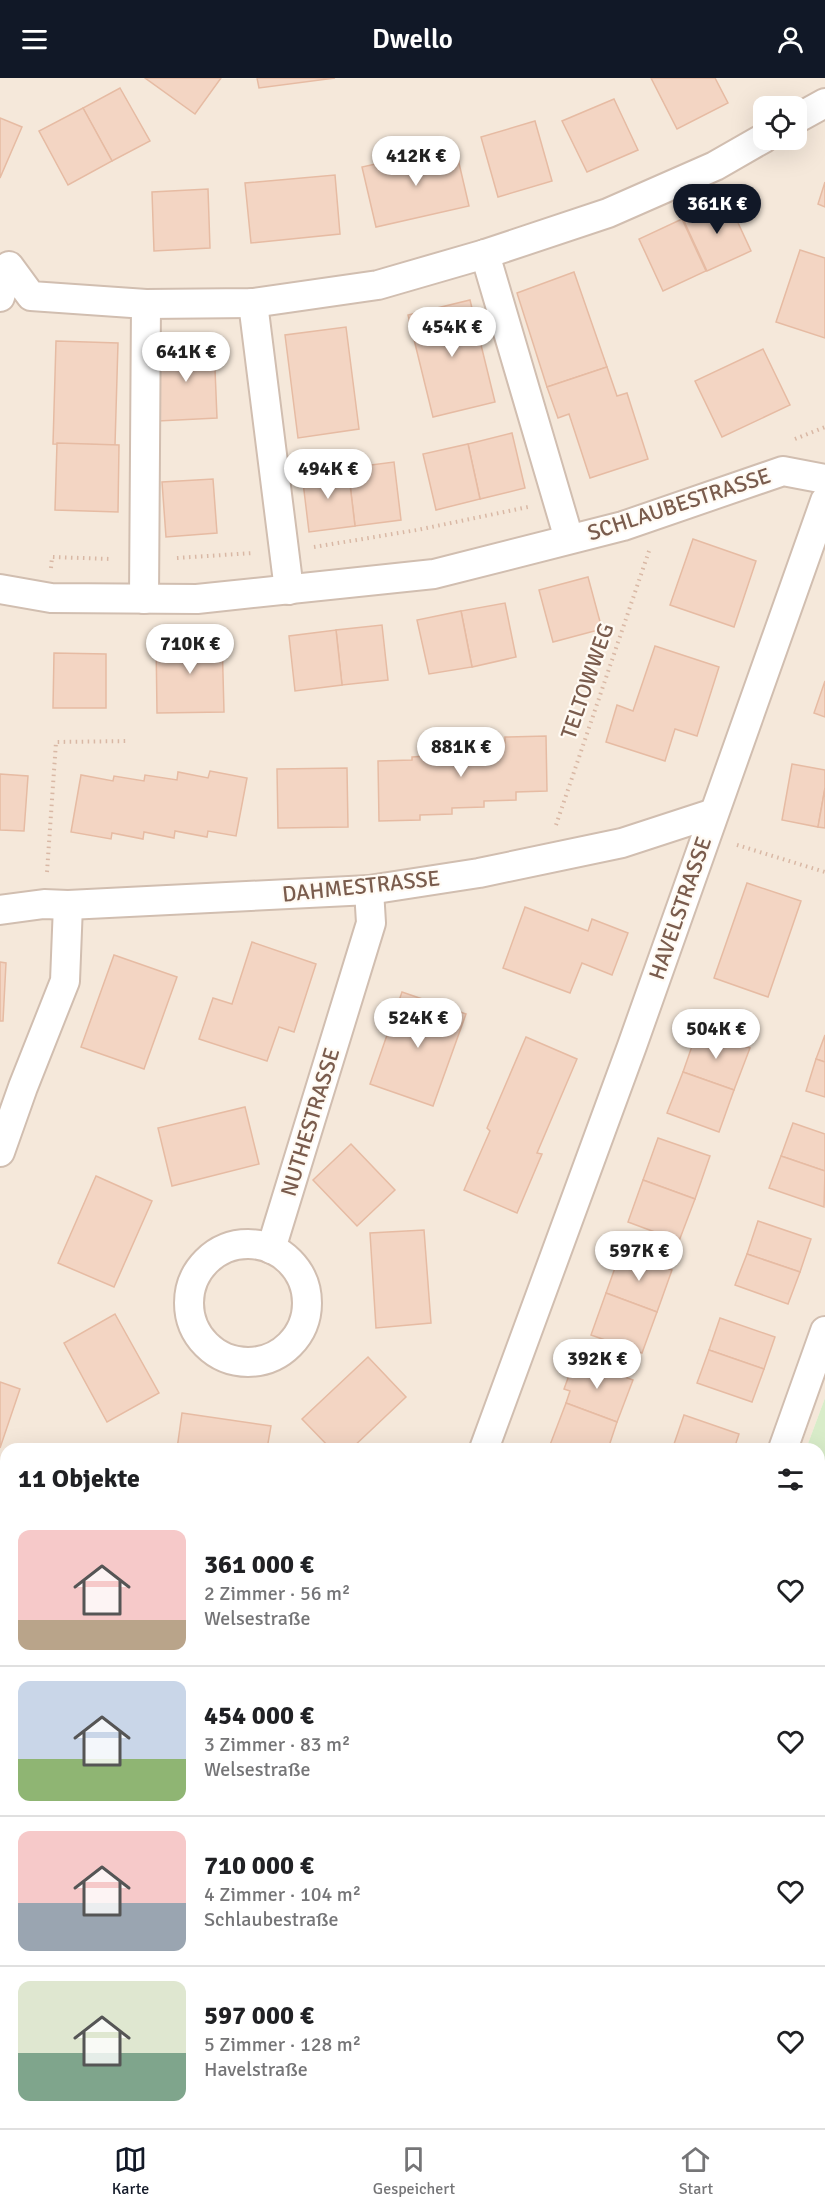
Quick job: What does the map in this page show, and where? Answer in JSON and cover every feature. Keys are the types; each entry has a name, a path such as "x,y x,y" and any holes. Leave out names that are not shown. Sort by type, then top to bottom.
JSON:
{"street":[{"path":"807,113 825,103"},
{"path":"0,297 9,267 31,296 146,304 253,303 378,285 485,255 608,213 715,166 753,144"},
{"name":"SCHLAUBESTRASSE","path":"485,255 569,539"},
{"path":"253,303 289,590"},
{"path":"144,598 146,304"},
{"name":"SCHLAUBESTRASSE","path":"0,589 51,598 197,599 434,574 623,526 783,471 825,479"},
{"name":"HAVELSTRASSE","path":"486,1443 628,1057 825,501"},
{"name":"DAHMESTRASSE","path":"0,910 56,904 369,890 478,873 710,824"},
{"name":"NUTHESTRASSE","path":"271,1249 371,923 369,890"},
{"path":"0,1152 65,981 56,904"},
{"path":"254,1245 271,1249 289,1261 301,1277 306,1297 305,1317 297,1336 283,1351 264,1360 244,1362 224,1358 208,1348 197,1334 190,1316 189,1298 193,1280 203,1264 218,1253 235,1246 254,1245"},
{"path":"785,1443 825,1331"}],"path":[{"path":"144,560 284,551 417,530 558,500"},
{"name":"TELTOWWEG","path":"544,860 661,513"},
{"path":"56,904 56,742 129,741"},
{"path":"710,824 825,872"}],"shaded area":[{"path":"0,78 825,78 825,1398 808,1443 0,1443"}],"green space":[{"path":"825,1398 825,1443 808,1443"}],"building":[{"path":"145,78 221,78 195,114"},
{"path":"257,78 335,78 259,88"},
{"path":"651,78 715,78 728,103 677,129"},
{"path":"120,88 150,141 112,161 83,108"},
{"path":"614,99 638,150 587,172 562,121"},
{"path":"83,108 112,161 68,185 39,131"},
{"path":"0,118 22,127 0,178"},
{"path":"535,121 552,181 498,197 481,137"},
{"path":"455,146 469,206 376,227 362,167"},
{"path":"335,175 340,234 251,243 245,183"},
{"path":"825,182 825,207 818,204"},
{"path":"208,189 210,248 154,251 152,192"},
{"path":"727,199 751,251 707,271 683,219"},
{"path":"682,219 706,271 663,291 639,239"},
{"path":"800,250 825,258 825,338 776,322"},
{"path":"574,272 607,367 547,387 517,293"},
{"path":"470,300 495,402 433,417 408,315"},
{"path":"346,327 359,429 298,438 285,335"},
{"path":"56,341 118,343 115,445 53,444"},
{"path":"214,345 217,418 158,421 155,347"},
{"path":"763,349 790,405 722,437 695,381"},
{"path":"607,367 617,396 627,393 648,459 590,478 569,414 558,418 547,387"},
{"path":"512,433 525,488 480,499 468,444"},
{"path":"57,443 119,445 118,512 55,510"},
{"path":"468,444 480,499 436,510 423,454"},
{"path":"394,462 401,520 355,526 348,468"},
{"path":"348,468 355,526 309,532 302,474"},
{"path":"213,479 217,533 166,537 162,482"},
{"path":"693,539 756,561 734,627 670,605"},
{"path":"588,577 602,629 553,642 539,590"},
{"path":"505,603 516,657 472,667 461,611"},
{"path":"461,611 472,667 429,674 417,620"},
{"path":"382,625 388,680 342,685 336,630"},
{"path":"336,630 342,685 295,691 289,636"},
{"path":"222,637 224,712 157,713 156,638"},
{"path":"655,646 719,667 697,736 675,729 665,761 606,742 617,705 633,711"},
{"path":"54,653 106,654 106,708 53,708"},
{"path":"825,681 825,717 814,713"},
{"path":"546,736 547,791 516,792 516,800 484,801 484,807 452,808 452,814 420,815 420,820 379,821 378,761 412,760 412,757 443,755 443,750 474,749 474,744 505,743 505,737"},
{"path":"792,764 825,770 825,788 818,827 782,820"},
{"path":"347,768 348,827 278,828 277,769"},
{"path":"210,771 247,778 236,836 208,831 207,837 175,831 174,838 144,832 143,839 112,833 111,839 71,832 81,775 113,781 114,776 144,781 145,775 177,780 178,772 208,778"},
{"path":"0,774 28,776 24,831 0,830"},
{"path":"825,788 825,828 818,827"},
{"path":"747,883 801,901 768,997 714,978"},
{"path":"525,907 588,931 592,919 628,933 612,975 582,963 570,993 503,968"},
{"path":"252,942 316,964 294,1032 279,1027 267,1061 199,1039 213,998 232,1004"},
{"path":"114,955 177,977 144,1069 81,1047"},
{"path":"0,962 6,963 3,1021 0,1021"},
{"path":"402,992 466,1014 433,1106 370,1084"},
{"path":"698,1029 750,1048 734,1090 683,1072"},
{"path":"825,1035 825,1062 816,1059"},
{"path":"526,1037 577,1059 537,1153 542,1154 517,1213 464,1190 490,1131 487,1128"},
{"path":"816,1059 825,1062 825,1097 806,1091"},
{"path":"683,1072 734,1090 719,1132 667,1113"},
{"path":"245,1107 259,1164 172,1186 158,1128"},
{"path":"793,1123 825,1134 825,1171 781,1156"},
{"path":"658,1138 710,1156 695,1199 643,1180"},
{"path":"351,1144 395,1190 357,1226 313,1180"},
{"path":"781,1156 825,1171 824,1207 769,1188"},
{"path":"96,1176 152,1201 114,1287 58,1263"},
{"path":"643,1180 695,1199 679,1241 628,1222"},
{"path":"758,1221 811,1239 800,1272 747,1254"},
{"path":"424,1230 431,1323 376,1328 370,1233"},
{"path":"621,1251 672,1270 657,1312 606,1293"},
{"path":"747,1254 800,1272 788,1304 735,1285"},
{"path":"606,1293 657,1312 642,1353 591,1335"},
{"path":"115,1314 159,1393 107,1422 64,1343"},
{"path":"720,1318 775,1337 764,1369 709,1350"},
{"path":"709,1350 764,1369 752,1402 697,1383"},
{"path":"368,1357 406,1397 357,1443 325,1443 302,1419"},
{"path":"575,1359 633,1380 617,1422 566,1403 570,1391 564,1389"},
{"path":"0,1382 20,1389 0,1443"},
{"path":"566,1403 617,1422 610,1443 551,1443"},
{"path":"182,1413 271,1426 268,1443 178,1443"},
{"path":"684,1415 739,1434 736,1443 674,1443"}]}
